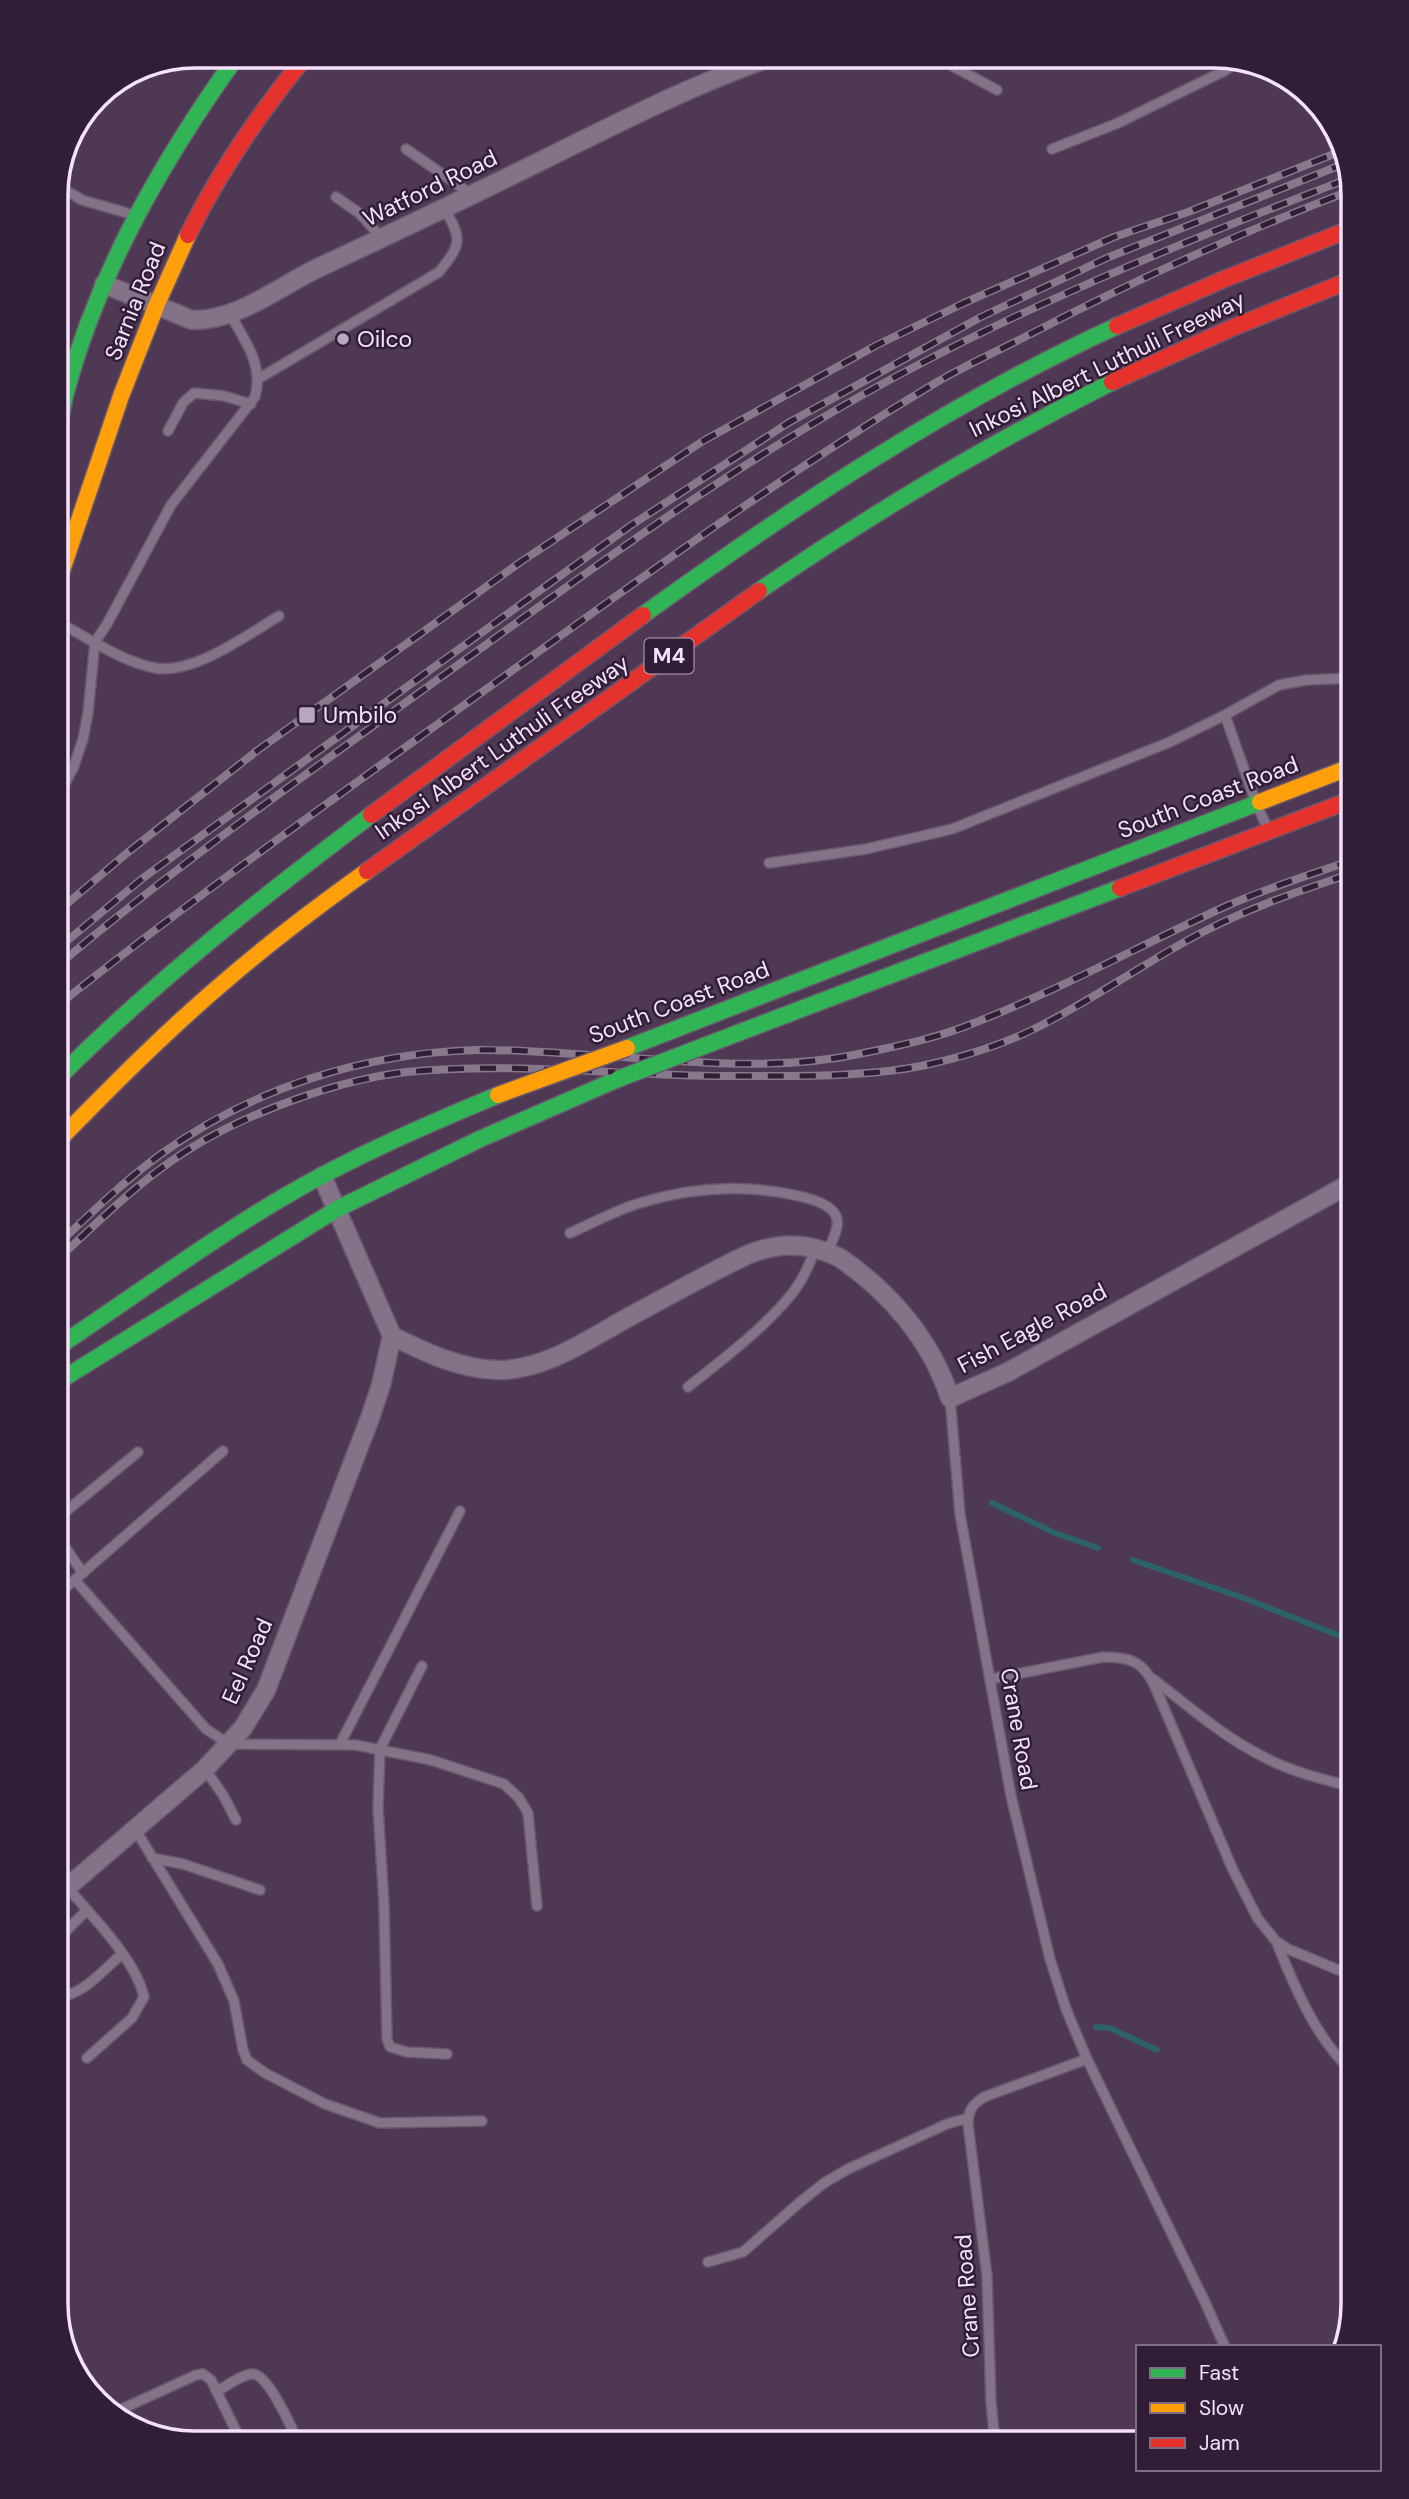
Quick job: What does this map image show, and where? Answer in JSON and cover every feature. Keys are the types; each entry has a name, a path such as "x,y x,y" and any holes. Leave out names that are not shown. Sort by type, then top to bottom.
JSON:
{"main road":[{"name":"Sarnia Road","path":"69,383 104,284 136,215 166,162 228,68"},
{"name":"Sarnia Road","path":"69,550 121,397 156,307 213,184 290,68"},
{"name":"Inkosi Albert Luthuli Freeway","path":"69,1067 172,968 249,906 591,652 794,509 952,413 1063,352 1221,280 1341,233"},
{"name":"Inkosi Albert Luthuli Freeway","path":"69,1130 151,1048 271,944 362,874 779,577 892,503 1023,428 1121,377 1265,312 1341,284"},
{"name":"South Coast Road","path":"68,1340 233,1228 368,1151 498,1095 627,1048 1341,771"},
{"path":"68,1375 337,1209 480,1139 618,1079 1341,804"}],"street":[{"name":"Watford Road","path":"104,284 192,320 230,314 304,274 473,195 727,69"},
{"path":"322,1176 392,1336"},
{"name":"Fish Eagle Road","path":"392,1336 429,1354 462,1365 499,1370 528,1366 593,1337 747,1255 774,1246 798,1245 822,1250 855,1269 912,1325 935,1360 950,1398 1008,1372 1341,1189"},
{"name":"Eel Road","path":"68,1887 205,1769 243,1728 266,1690 370,1418 392,1336"}],"lane":[{"path":"954,69 997,90"},
{"path":"1052,149 1118,122 1226,70"},
{"path":"406,149 473,195"},
{"path":"69,193 82,201 136,215"},
{"path":"336,197 359,214 382,238"},
{"path":"258,379 439,272 455,252 458,242 457,231 444,209"},
{"path":"69,776 85,730 95,642 171,505 255,397 258,379 251,350 230,314"},
{"path":"168,431 183,403 194,393 207,393 251,404"},
{"path":"69,628 146,666 171,668 193,663 221,651 279,616"},
{"path":"769,863 866,849 952,829 1170,742 1279,685 1341,679"},
{"path":"1225,715 1255,803 1269,831"},
{"path":"570,1233 637,1204 712,1188 782,1192 833,1210 838,1224 790,1296 717,1364 688,1387"},
{"name":"Crane Road","path":"950,1398 960,1514 1011,1796 1039,1921 1066,2009 1087,2059 1224,2345"},
{"path":"68,1586 223,1451"},
{"path":"68,1509 138,1452"},
{"path":"340,1744 460,1511"},
{"path":"68,1552 83,1573"},
{"path":"75,1580 206,1729 229,1744 340,1744 380,1749 430,1760 494,1780 515,1793 527,1813 537,1906"},
{"path":"991,1679 1103,1657 1129,1659 1146,1670 1233,1870 1258,1919 1276,1941 1307,2010 1341,2058"},
{"path":"422,1666 380,1749 378,1808 384,1904 387,2042 390,2047 400,2051 447,2054"},
{"path":"1151,1678 1258,1755 1302,1773 1341,1784"},
{"path":"205,1769 236,1820"},
{"path":"135,1829 218,1964 230,1989 247,2060 265,2073 325,2104 371,2121 387,2124 482,2121"},
{"path":"152,1858 183,1864 260,1890"},
{"path":"68,1896 87,1910 106,1932 139,1982 143,1993 143,2001 132,2018 87,2058"},
{"path":"68,1929 87,1910"},
{"path":"1276,1941 1299,1955 1341,1971"},
{"path":"68,1996 76,1993 122,1954"},
{"path":"708,2262 743,2252 824,2183 848,2169 947,2124 968,2118 972,2105 985,2097 1087,2059"},
{"name":"Crane Road","path":"968,2118 987,2276 994,2431"},
{"path":"124,2408 200,2374 210,2378 236,2430"},
{"path":"217,2391 249,2375 258,2376 268,2385 292,2430"}],"waterway":[{"path":"992,1503 1055,1533 1098,1548"},
{"path":"1133,1560 1241,1597 1341,1636"},
{"path":"1096,2027 1110,2028 1157,2050"}],"railway":[{"path":"69,902 258,750 522,561 703,441 877,345 964,303 1114,237 1188,212 1334,154"},
{"path":"69,940 143,878 546,586 630,526 788,423 981,317 1109,257 1337,167"},
{"path":"69,957 198,854 343,747 672,513 791,437 914,367 1020,314 1184,243 1339,182"},
{"path":"69,997 215,885 485,690 706,533 874,420 954,373 1102,298 1226,241 1341,194"},
{"path":"69,1234 134,1175 196,1131 233,1110 311,1078 392,1058 476,1050 766,1064 828,1059 903,1045 974,1023 1238,901 1341,864"},
{"path":"68,1249 140,1185 196,1145 244,1120 326,1089 381,1076 446,1069 798,1076 877,1072 926,1065 1019,1036 1076,1007 1221,923 1341,877"}],"traffic: fast":[{"path":"69,383 96,302 136,216 184,134 229,68"},
{"path":"643,615 757,535 873,459 993,388 1117,326"},
{"path":"759,591 932,481 1112,382"},
{"path":"627,1048 1260,802"},
{"path":"69,1068 131,1009 209,942 371,815"},
{"path":"738,1033 1120,888"},
{"path":"618,1079 738,1033"},
{"path":"68,1375 337,1209 480,1139 618,1079"},
{"path":"68,1340 287,1195 364,1154 498,1095"}],"traffic: slow":[{"path":"69,550 121,396 157,304 188,235"},
{"path":"1260,802 1341,771"},
{"path":"69,1130 138,1061 240,968 367,871"},
{"path":"498,1095 627,1048"}],"traffic: jam":[{"path":"188,235 213,187 242,142 296,68"},
{"path":"1117,326 1222,280 1341,233"},
{"path":"1112,382 1234,327 1341,284"},
{"path":"367,871 759,591"},
{"path":"371,815 643,615"},
{"path":"1120,888 1341,804"}],"place":[{"name":"Oilco","path":"343,339"},
{"name":"Umbilo","path":"307,715"}]}
